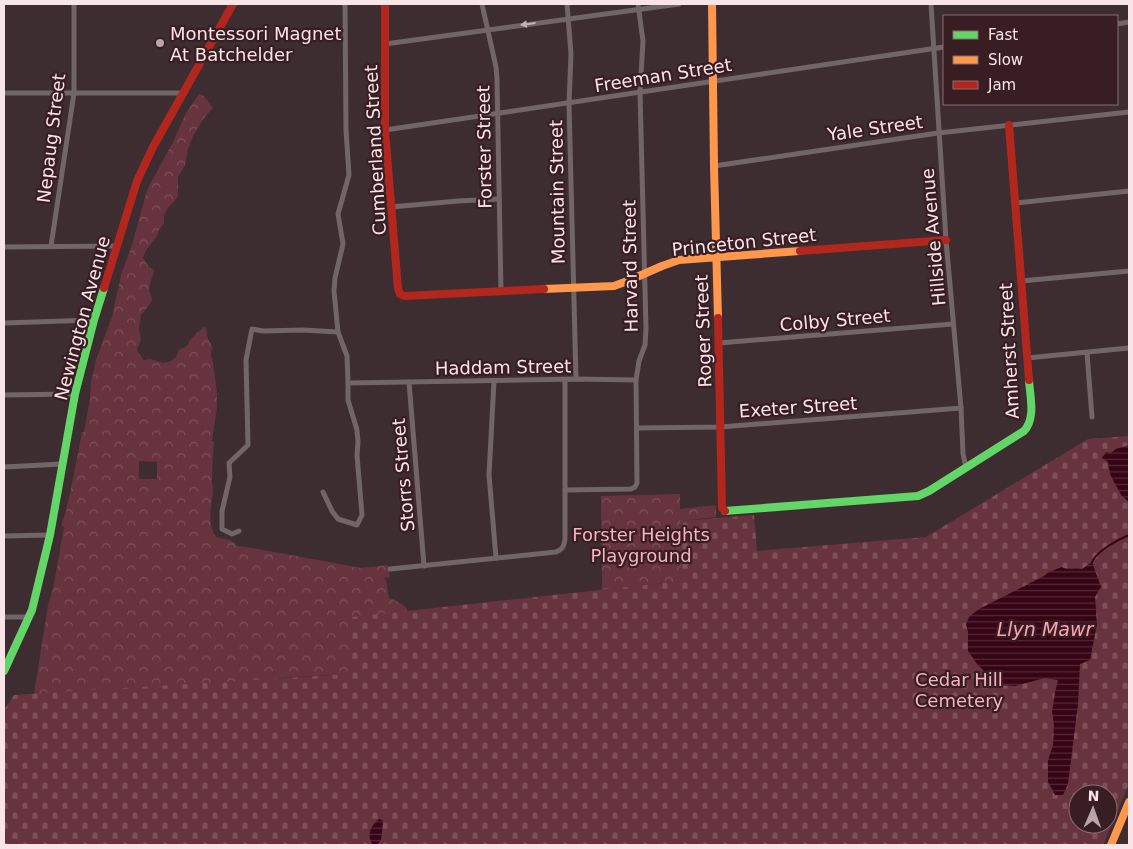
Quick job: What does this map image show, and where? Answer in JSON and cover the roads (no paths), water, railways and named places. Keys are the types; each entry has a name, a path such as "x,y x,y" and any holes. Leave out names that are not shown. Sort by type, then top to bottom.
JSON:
{"street":[{"name":"Nepaug Street","path":"51,246 74,93 74,4"},
{"name":"Newington Avenue","path":"4,671 29,617 40,578 50,535 75,394 94,320 137,181 183,93 233,4"},
{"path":"323,492 338,519 357,526 362,515 357,430 348,400 347,356 338,332 334,291 343,244 338,214 348,175 345,4"},
{"name":"Cumberland Street","path":"385,4 385,130 398,289 400,294"},
{"name":"Forster Street","path":"482,4 496,67 501,292"},
{"name":"Mountain Street","path":"567,4 571,54 569,104 576,379"},
{"path":"385,44 569,19 638,7 679,4"},
{"name":"Roger Street","path":"712,4 722,508"},
{"name":"Hillside Avenue","path":"931,4 946,240 961,408 963,454 966,467"},
{"name":"Harvard Street","path":"565,490 634,488 636,483 636,380 639,362 645,345 646,329 640,92 643,41 638,7"},
{"name":"Freeman Street","path":"385,130 569,104 943,46"},
{"path":"4,93 183,93"},
{"name":"Yale Street","path":"714,166 938,133 1129,112"},
{"name":"Amherst Street","path":"722,508 725,511 731,511 918,496 1024,432 1029,426 1032,418 1009,126"},
{"path":"1015,203 1129,191"},
{"path":"391,206 499,199"},
{"name":"Princeton Street","path":"400,294 404,296 614,286 678,260 946,240"},
{"path":"4,247 117,246"},
{"path":"1021,280 1129,270"},
{"path":"4,323 94,320"},
{"name":"Colby Street","path":"719,343 953,324"},
{"path":"239,531 232,534 222,529 222,511 230,477 229,462 248,445 246,360 252,329 338,332"},
{"path":"1027,358 1129,348"},
{"path":"1087,352 1092,417"},
{"name":"Haddam Street","path":"348,383 576,379 636,380"},
{"path":"390,569 556,552 562,549 565,538 565,380"},
{"path":"494,381 489,475 496,558"},
{"name":"Storrs Street","path":"408,382 424,566"},
{"path":"4,395 75,394"},
{"name":"Exeter Street","path":"637,428 720,427 961,408"},
{"path":"4,467 62,464"},
{"path":"4,536 50,535"},
{"path":"4,617 29,617"},
{"path":"1112,845 1129,802"}],"water":[{"path":"1129,445 1129,502 1122,496 1115,484 1110,474 1108,462 1102,458 1106,452 1111,453 1116,449"},
{"name":"Llyn Mawr","path":"1092,562 1101,587 1095,597 1097,624 1090,660 1080,664 1078,704 1068,784 1063,795 1055,795 1048,782 1048,760 1053,745 1054,725 1052,712 1058,680 1045,678 1015,686 998,685 977,664 968,651 966,624 970,616 979,609 1049,572 1062,567 1082,569"},
{"path":"379,819 383,822 381,840 377,845 373,845 369,835 373,825"}],"waterway":[{"path":"1092,562 1103,550 1129,535"}],"place":[{"name":"Montessori Magnet At Batchelder","path":"160,43"}],"park label":[{"name":"Forster Heights Playground","path":"641,544"},
{"name":"Cedar Hill Cemetery","path":"959,690"}]}
